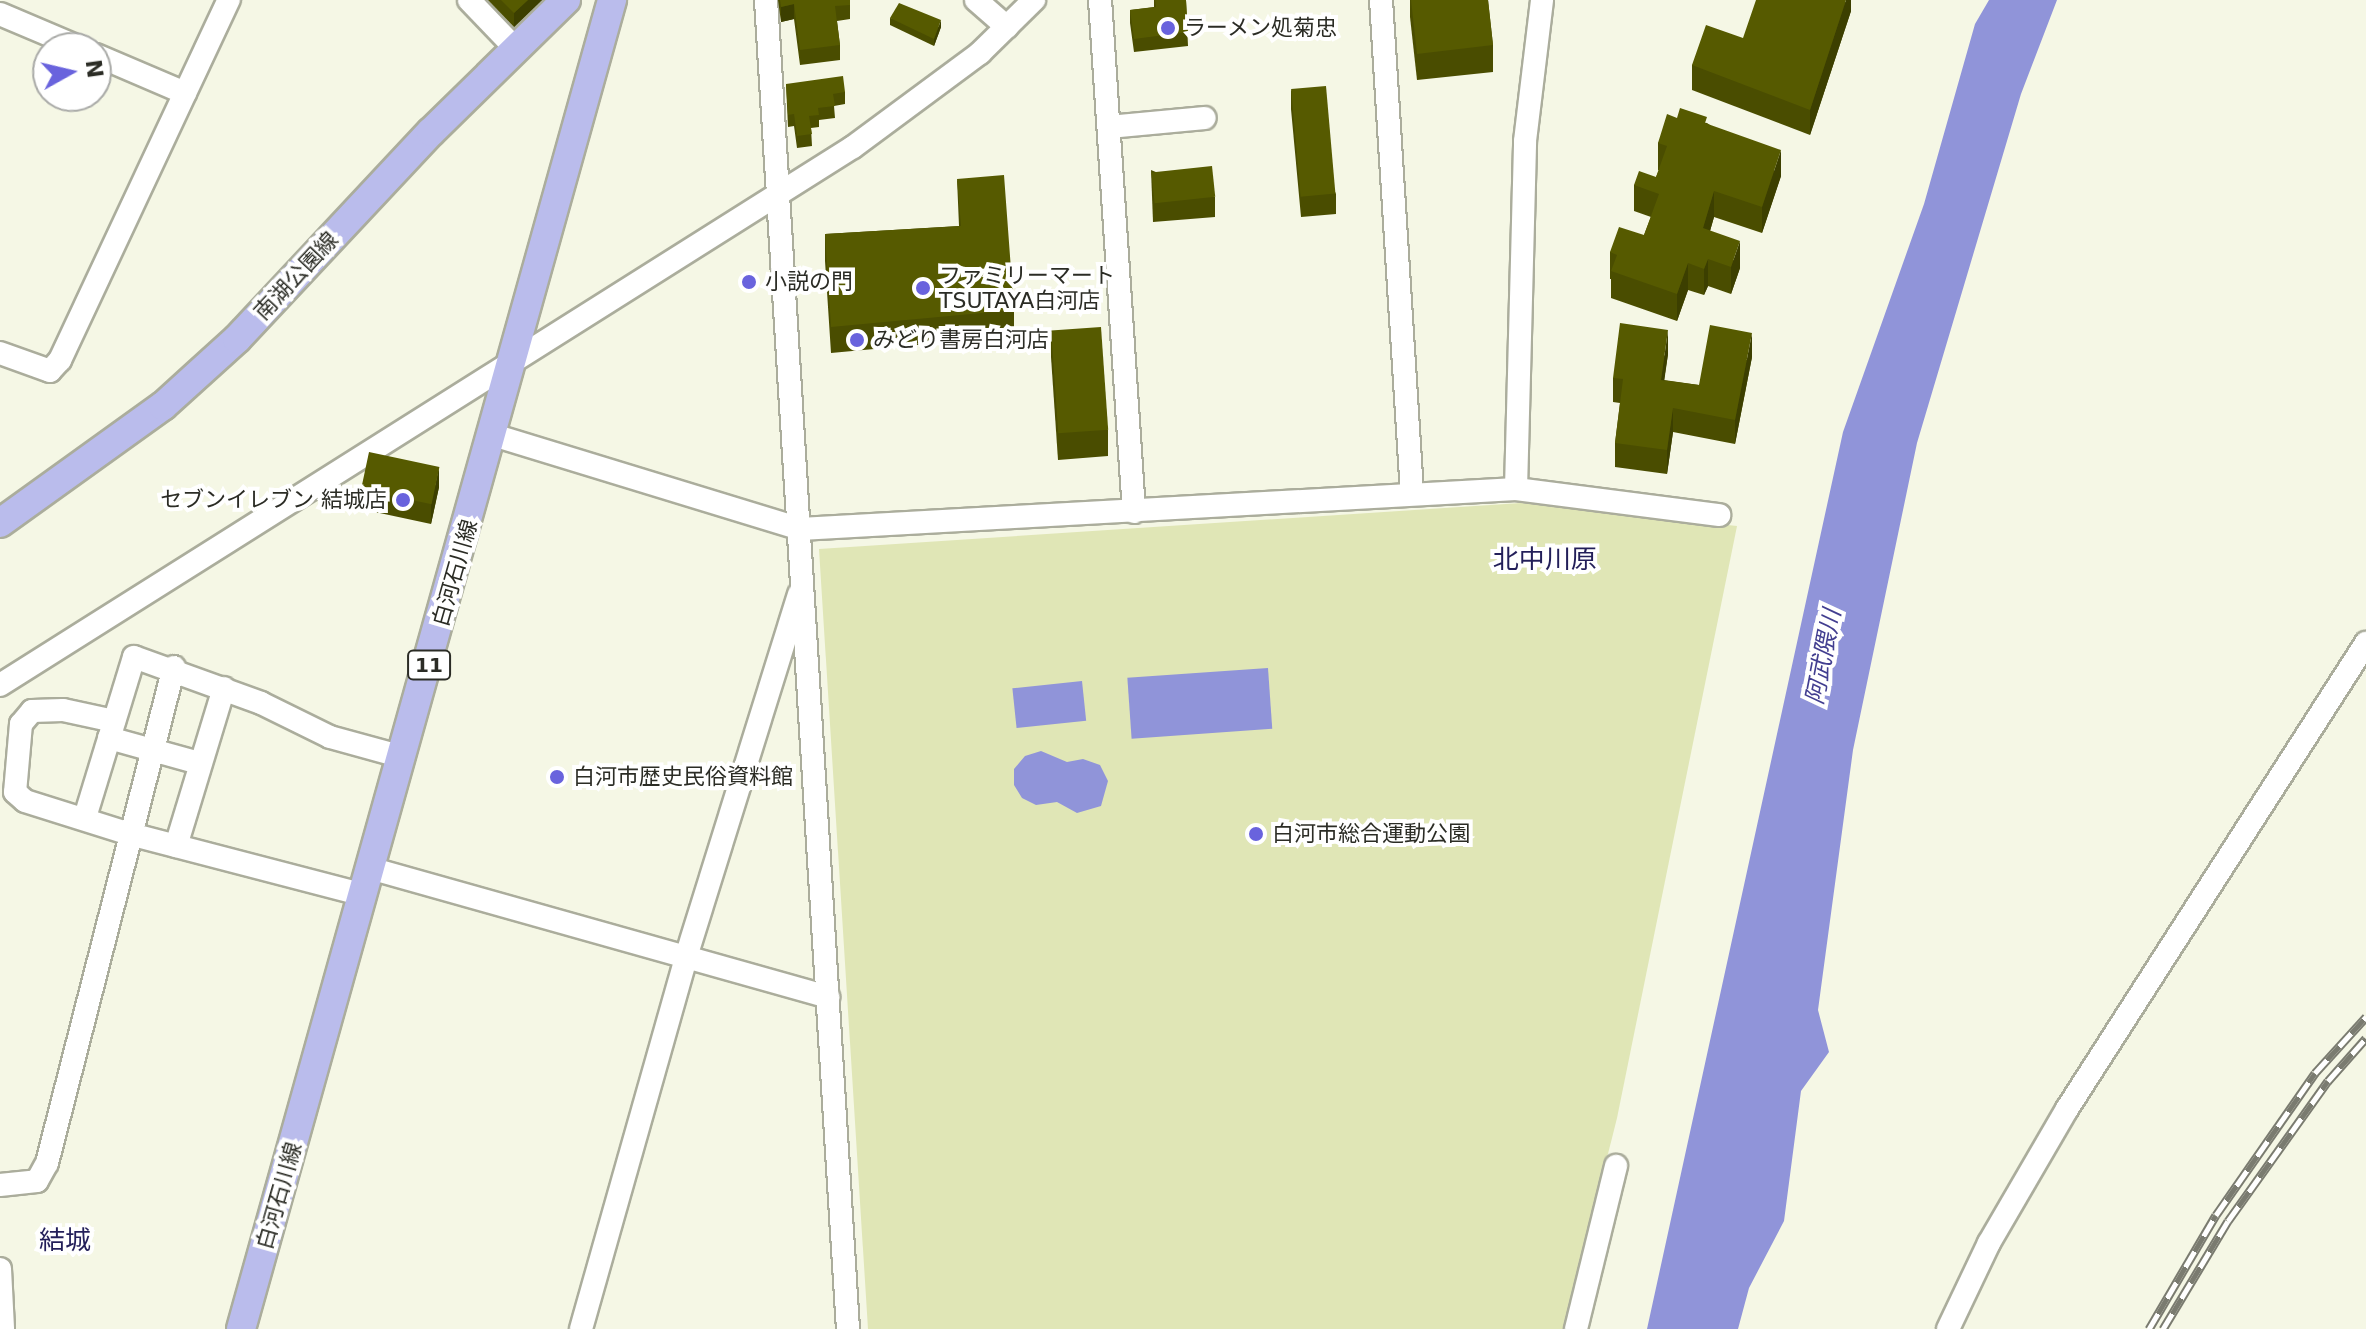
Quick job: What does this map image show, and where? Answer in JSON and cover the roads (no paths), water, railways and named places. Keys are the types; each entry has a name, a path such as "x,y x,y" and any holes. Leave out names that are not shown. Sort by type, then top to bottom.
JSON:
{"main road":[{"name":"南湖公園線","path":"0,523 163,406 214,360 566,0"},
{"name":"白河石川線","path":"241,1329 369,882 612,0"}],"street":[{"path":"0,353 50,371 60,360 229,0"},
{"path":"469,0 516,49"},
{"path":"766,0 848,1329"},
{"path":"976,0 1007,27"},
{"path":"0,685 516,355 778,194 921,99 1007,27 1034,0"},
{"path":"1100,0 1134,512"},
{"path":"1381,0 1412,493"},
{"path":"1516,489 1525,141 1542,0"},
{"path":"0,14 42,32"},
{"path":"112,62 185,93"},
{"path":"1109,127 1205,118"},
{"path":"493,435 800,529 1516,489 1719,515"},
{"path":"581,1329 686,957 803,580"},
{"path":"1948,1329 1989,1243 2067,1109 2366,643"},
{"path":"89,820 86,814 134,657 174,667 330,737 403,757"},
{"path":"0,1185 37,1181 47,1163 174,667"},
{"path":"176,846 224,688"},
{"path":"199,763 154,750 112,730 44,708 32,711 21,724 12,775 15,792 25,801 130,834 176,846 369,882 686,957 828,997"},
{"path":"1576,1329 1616,1166"},
{"path":"0,1269 3,1329"}],"water":[{"name":"阿武隈川","path":"1989,0 2057,0 2021,94 1917,443 1853,750 1818,1010 1829,1052 1801,1091 1784,1221 1749,1288 1738,1329 1647,1329 1843,432 1924,204 1975,24"},
{"path":"1268,668 1272,729 1132,739 1127,678"},
{"path":"1082,681 1086,721 1017,728 1012,688"},
{"path":"1041,751 1067,762 1083,759 1100,765 1108,781 1101,806 1077,813 1057,802 1036,805 1022,798 1014,785 1014,769 1025,756"}],"railway":[{"path":"2149,1329 2216,1215 2315,1073 2366,1017"},
{"path":"2163,1329 2228,1221 2328,1081 2366,1038"}],"place":[{"name":"ラーメン処菊忠","path":"1168,28"},
{"name":"小説の門","path":"749,282"},
{"name":"ファミリーマート TSUTAYA白河店","path":"923,288"},
{"name":"みどり書房白河店","path":"857,340"},
{"name":"セブンイレブン 結城店","path":"403,500"},
{"name":"白河市歴史民俗資料館","path":"557,777"},
{"name":"白河市総合運動公園","path":"1256,834"}],"district":[{"name":"北中川原","path":"1545,560"},
{"name":"結城","path":"65,1241"}]}
